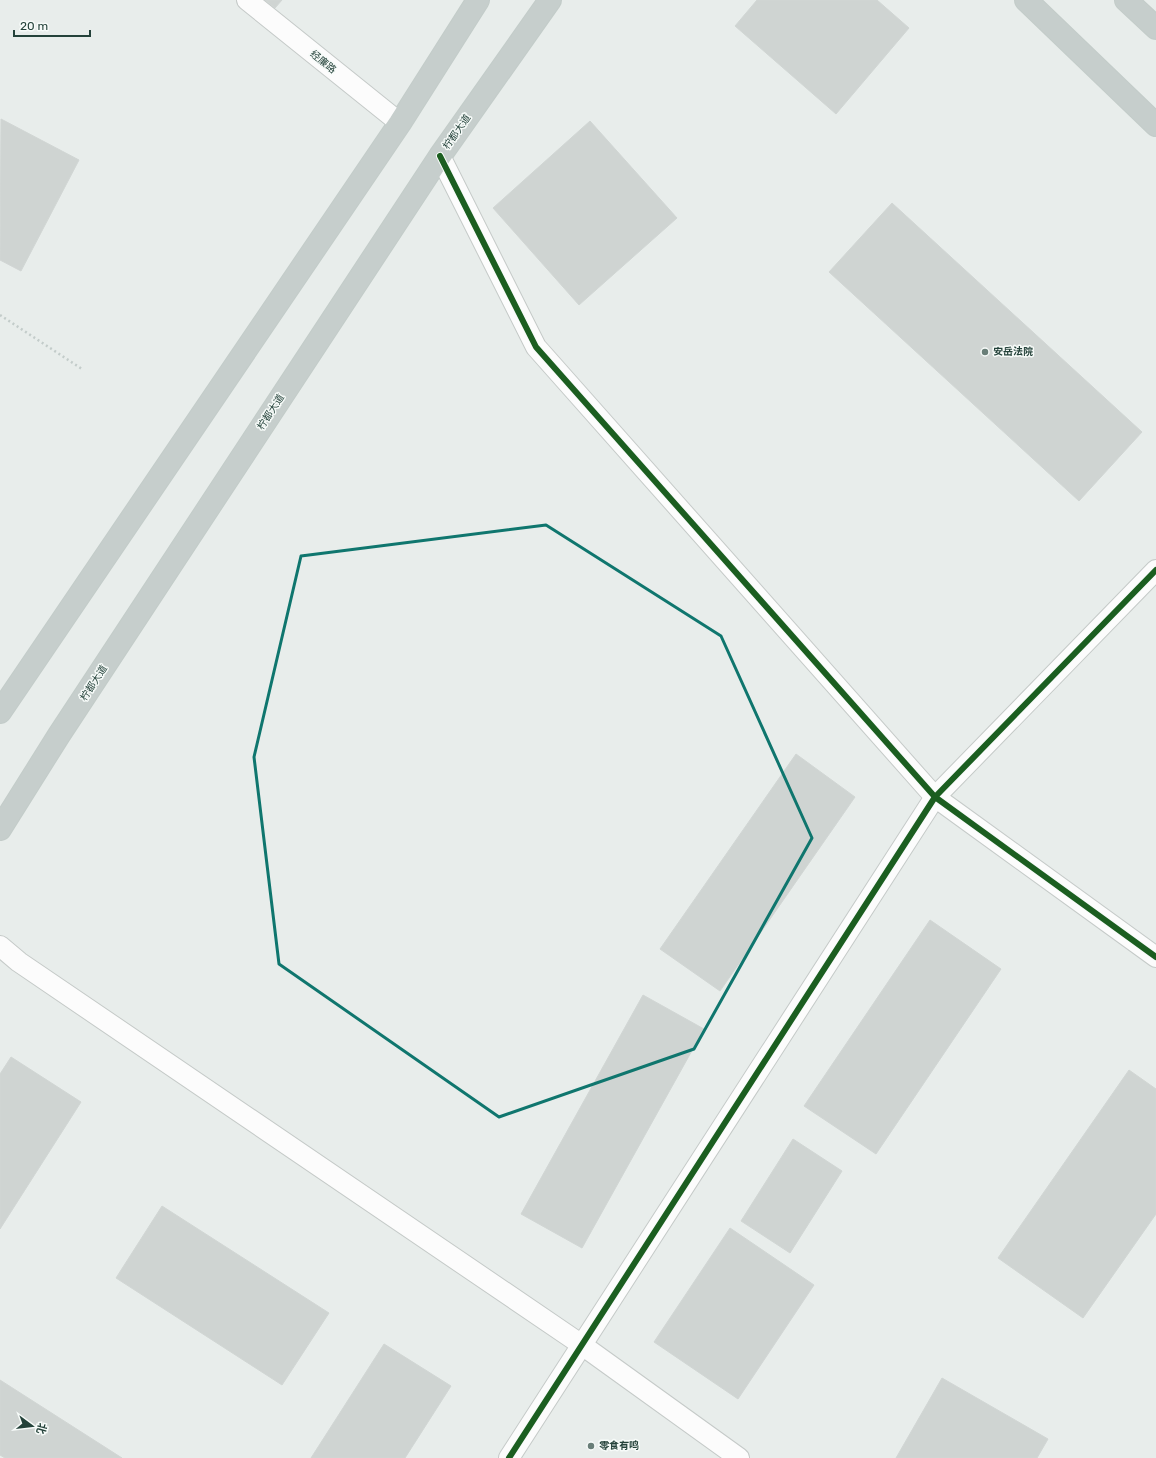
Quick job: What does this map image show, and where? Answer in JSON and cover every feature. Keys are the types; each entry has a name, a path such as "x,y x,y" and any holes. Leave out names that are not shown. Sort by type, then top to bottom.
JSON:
{"highway":[{"path":"0,712 400,123 478,0"},
{"name":"柠都大道","path":"0,829 63,729 440,156 550,0"},
{"path":"1026,0 1156,125"},
{"path":"1126,0 1156,28"}],"street":[{"name":"经廉路","path":"247,0 400,123"},
{"path":"440,156 536,347 935,797 1156,957"},
{"path":"509,1458 935,797 1156,570"},
{"path":"0,946 26,967 582,1345 739,1458"}],"path":[{"path":"0,315 82,368"}],"highlighted area":[{"path":"546,525 721,636 812,838 694,1049 499,1117 279,964 254,757 301,556"}],"building":[{"path":"265,0 282,0 275,8"},
{"path":"757,0 877,0 909,28 836,114 735,26"},
{"path":"1,119 79,160 21,271 0,260"},
{"path":"590,121 677,218 579,305 493,208"},
{"name":"安岳法院","path":"892,203 1142,432 1079,501 829,272"},
{"path":"796,754 855,797 720,991 660,949"},
{"path":"930,920 1001,969 876,1154 804,1106"},
{"path":"643,995 704,1029 582,1248 521,1214"},
{"path":"11,1057 81,1102 0,1229 0,1074"},
{"path":"1129,1070 1156,1089 1156,1214 1083,1318 998,1258"},
{"path":"793,1139 842,1171 790,1253 741,1221"},
{"path":"162,1206 329,1313 282,1385 116,1278"},
{"path":"730,1228 814,1285 738,1399 654,1342"},
{"path":"384,1344 451,1386 405,1458 311,1458"},
{"path":"942,1378 1048,1439 1037,1458 896,1458"},
{"path":"0,1380 122,1458 5,1458 0,1455"}],"cycle path":[{"path":"440,156 536,347 935,797 1156,957"},
{"path":"509,1458 935,797 1156,570"}],"place":[{"name":"安岳法院","path":"985,352"},
{"name":"零食有鸣","path":"591,1446"}]}
